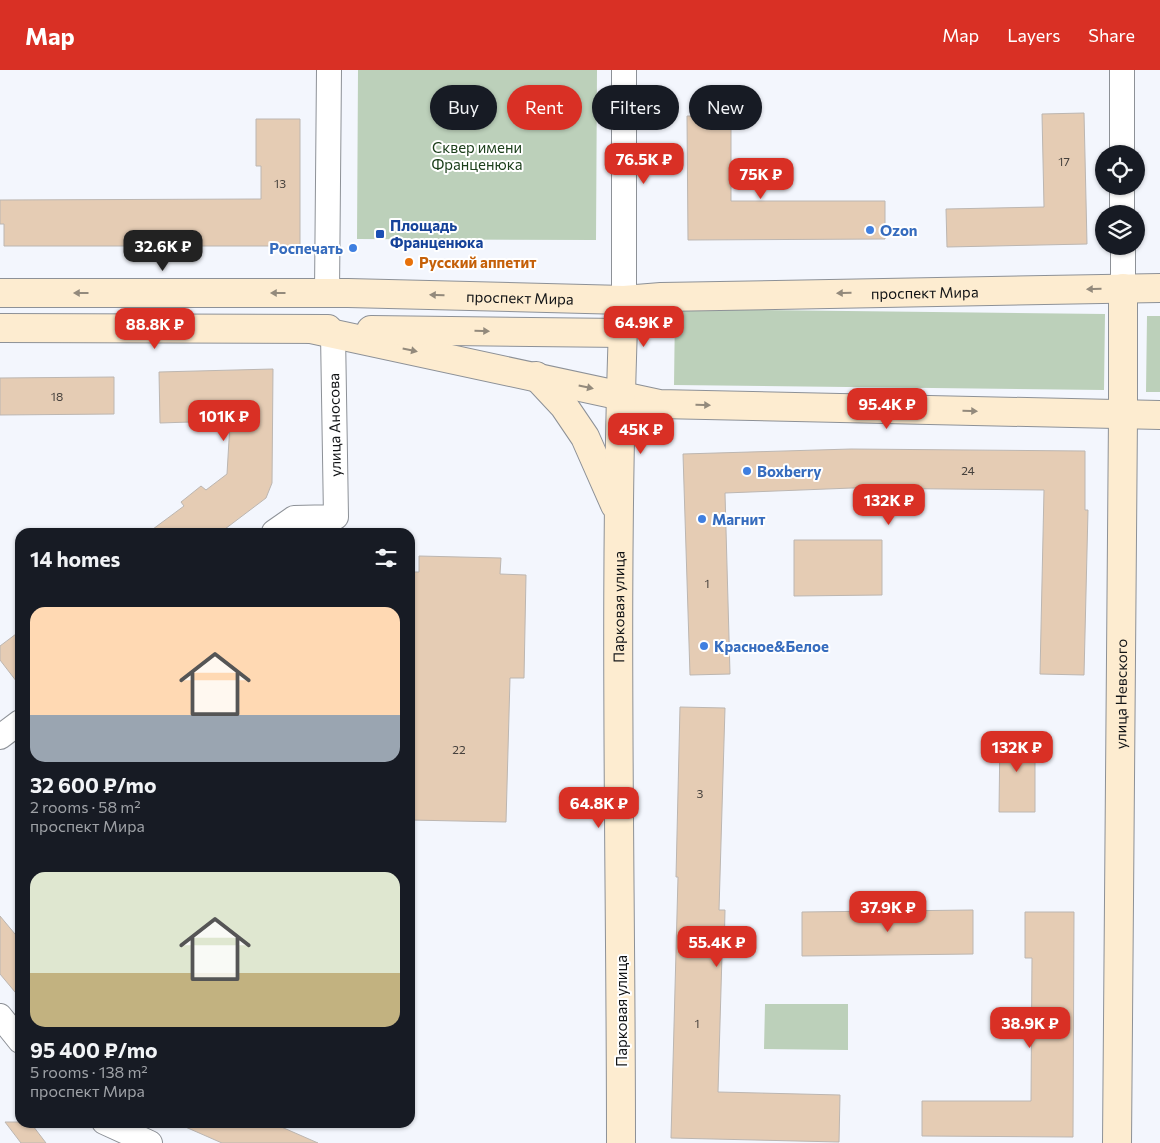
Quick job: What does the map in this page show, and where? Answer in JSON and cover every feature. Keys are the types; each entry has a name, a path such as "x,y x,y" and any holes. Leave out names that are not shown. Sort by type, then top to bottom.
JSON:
{"main road":[{"name":"улица Невского","path":"1117,1143 1124,415 1123,288"},
{"name":"проспект Мира","path":"0,294 327,293 624,300 661,297 1160,288"},
{"name":"Парковая улица","path":"621,1143 619,516 620,394 624,300"},
{"path":"0,328 623,332"},
{"path":"322,331 620,394 658,404 1160,415"},
{"path":"536,376 564,406 585,437 619,516"}],"street":[{"path":"327,293 329,70"},
{"name":"Парковая улица","path":"624,70 624,300"},
{"path":"1122,70 1122,145"},
{"name":"улица Невского","path":"1122,255 1123,288"},
{"name":"улица Аносова","path":"280,528 294,518 336,517 322,331"},
{"path":"0,737 15,726"},
{"path":"0,1016 15,1035"},
{"path":"111,1128 122,1138 150,1143"}],"green space":[{"name":"Сквер имени Франценюка","path":"358,70 597,70 597,85 592,85 592,130 597,130 596,240 357,239"},
{"path":"675,309 1105,314 1104,390 674,385"},
{"path":"1147,316 1160,316 1160,392 1146,392"},
{"path":"765,1004 848,1004 848,1050 764,1049"}],"building":[{"path":"1084,113 1087,244 947,247 946,209 1044,207 1042,114"},
{"path":"687,116 689,116 689,130 731,130 731,201 885,201 885,239 688,240"},
{"path":"256,119 300,119 300,246 4,246 4,224 0,224 0,200 261,199 261,166 256,166"},
{"path":"273,369 272,483 266,498 226,528 154,528 184,506 181,502 201,486 206,490 227,474 230,423 220,423 220,421 160,423 159,372"},
{"path":"114,377 114,414 0,415 0,378"},
{"path":"851,449 1085,451 1085,510 1088,510 1084,675 1040,674 1044,490 852,488 725,493 730,674 690,675 683,454"},
{"path":"794,540 882,540 882,595 794,596"},
{"path":"419,556 501,558 500,574 526,575 524,678 510,678 506,822 415,820 415,572 419,572"},
{"path":"15,635 15,680 0,660 0,646"},
{"path":"680,707 725,708 719,910 725,910 718,1092 840,1095 839,1142 671,1138 678,877 676,877"},
{"path":"1000,734 1035,734 1035,812 999,812"},
{"path":"973,910 973,954 802,956 802,912"},
{"path":"1025,912 1074,912 1073,1137 922,1136 922,1101 1031,1101 1032,958 1025,958"},
{"path":"0,916 15,934 15,992 0,974"},
{"path":"5,1122 15,1122 15,1128 35,1128 46,1143 21,1143"},
{"path":"188,1128 284,1128 318,1143 222,1143"}],"place":[{"name":"Ozon","path":"870,230"},
{"name":"Площадь Франценюка","path":"380,234"},
{"name":"Роспечать","path":"353,248"},
{"name":"Русский аппетит","path":"409,262"},
{"name":"Boxberry","path":"747,471"},
{"name":"Магнит","path":"702,519"},
{"name":"Красное&Белое","path":"704,646"}]}
